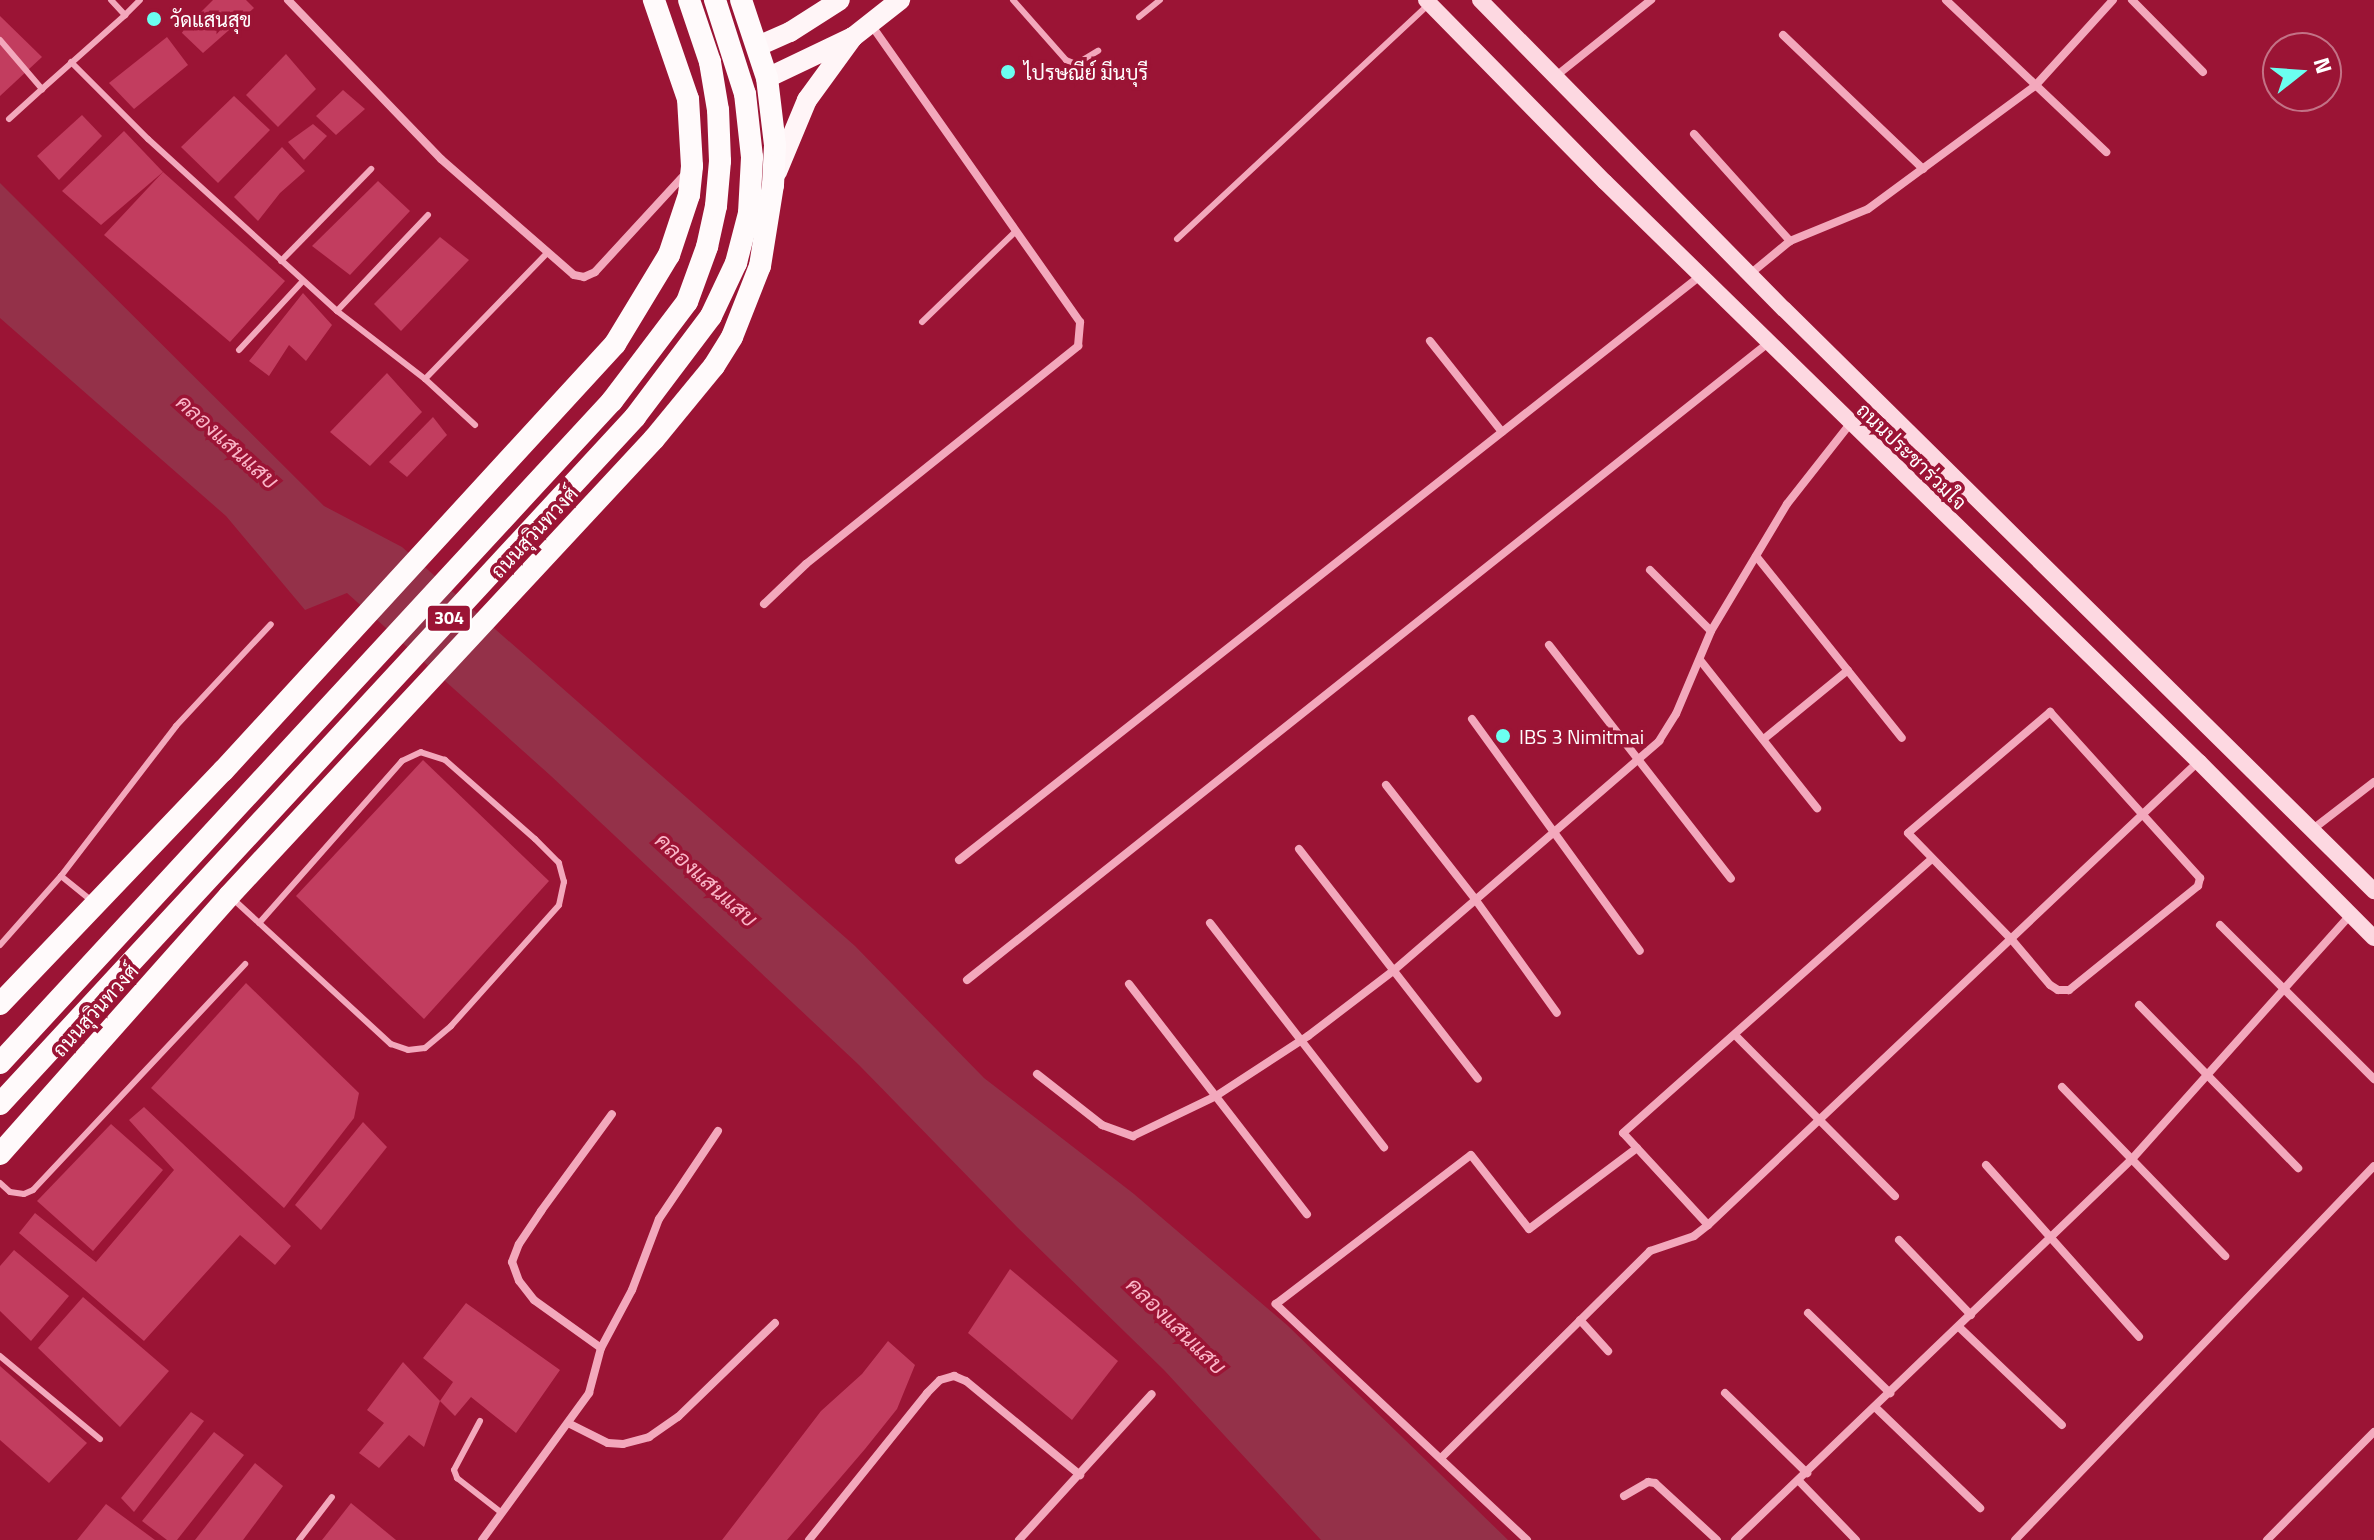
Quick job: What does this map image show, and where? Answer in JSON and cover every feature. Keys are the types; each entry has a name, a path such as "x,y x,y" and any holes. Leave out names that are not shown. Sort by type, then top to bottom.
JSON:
{"highway":[{"path":"0,1004 223,771 615,344 669,255 682,223 692,166 688,99 680,67 654,0"},
{"name":"ถนนสุวินทวงศ์","path":"0,1063 612,401 687,302 707,247 716,206 720,161 718,110 710,62 689,0"},
{"name":"ถนนสุวินทวงศ์","path":"0,1104 635,417 711,316 736,263 749,213 752,157 745,94 715,0"},
{"name":"ถนนสุวินทวงศ์","path":"0,1154 229,896 654,439 692,396 732,337 760,266 773,185 775,145 767,78 741,0"},
{"path":"680,67 758,46"},
{"path":"688,99 767,78"}],"main road":[{"path":"758,46 790,32 840,0"},
{"path":"767,78 853,37 900,0"},
{"name":"ถนนประชาร่วมใจ","path":"1480,0 1750,274 2374,891"},
{"name":"ถนนประชาร่วมใจ","path":"1427,2 1700,276 2199,762 2374,938"},
{"path":"773,185 792,130 807,100 853,37"}],"street":[{"path":"288,0 441,159 546,254 574,275 584,277 595,272 692,166"},
{"path":"1556,76 1651,0"},
{"path":"1946,0 2106,152"},
{"path":"1750,274 1790,241 1868,209 2035,86 2113,0"},
{"path":"2132,0 2203,72"},
{"path":"764,604 806,564 1078,346 1080,322 871,24"},
{"path":"1783,35 1923,169"},
{"path":"1694,134 1790,241"},
{"path":"959,860 1700,276"},
{"path":"1430,341 1502,432"},
{"path":"967,980 1768,343"},
{"path":"1037,1074 1102,1125 1133,1136 1216,1096 1300,1040 1393,971 1659,741 1668,728 1711,631 1787,504 1850,424"},
{"path":"1756,556 1902,738"},
{"path":"1650,570 1711,631"},
{"path":"1549,645 1640,758 1731,879"},
{"path":"1700,660 1765,738 1817,808"},
{"path":"1765,738 1848,670"},
{"path":"2050,712 2142,818 2200,878 2198,886 2069,990 2058,990 1931,860 1908,833 2050,712"},
{"path":"1472,719 1640,951"},
{"path":"1442,1457 1650,1251 1694,1236 1708,1225 2199,762"},
{"path":"2313,829 2374,782"},
{"path":"1386,785 1475,899 1557,1013"},
{"path":"1299,849 1478,1079"},
{"path":"1708,1225 1623,1133 1931,860"},
{"path":"1735,1540 2132,1159 2350,915"},
{"path":"1210,923 1384,1147"},
{"path":"2220,925 2374,1079"},
{"path":"1129,984 1307,1214"},
{"path":"2139,1005 2298,1168"},
{"path":"1735,1035 1895,1196"},
{"path":"2062,1087 2225,1256"},
{"path":"601,1348 534,1300 519,1281 512,1262 519,1244 541,1211 612,1114"},
{"path":"482,1540 570,1424 589,1393 601,1348 632,1290 659,1219 718,1131"},
{"path":"1527,1540 1276,1304 1471,1155 1529,1229 1637,1148"},
{"path":"1986,1165 2139,1337"},
{"path":"2015,1540 2374,1166"},
{"path":"1899,1240 1971,1315"},
{"path":"1808,1313 1890,1393"},
{"path":"1580,1320 1608,1351"},
{"path":"570,1424 608,1443 623,1444 649,1437 678,1417 775,1323"},
{"path":"1959,1327 2062,1425"},
{"path":"809,1540 927,1393 940,1380 954,1376 966,1381 1080,1475"},
{"path":"1725,1393 1807,1473"},
{"path":"1019,1540 1152,1394"},
{"path":"1875,1407 1980,1508"},
{"path":"2267,1540 2374,1432"},
{"path":"1799,1481 1856,1540"},
{"path":"1624,1496 1648,1482 1655,1483 1717,1540"}],"lane":[{"path":"111,0 125,15"},
{"path":"9,119 140,0"},
{"path":"1013,0 1066,60 1076,64 1098,51"},
{"path":"1139,17 1160,0"},
{"path":"1177,239 1427,2"},
{"path":"0,40 42,89"},
{"path":"71,62 303,281 425,379 475,425"},
{"path":"281,261 371,169"},
{"path":"337,311 428,215"},
{"path":"922,322 1016,231"},
{"path":"425,379 546,254"},
{"path":"239,350 303,281"},
{"path":"0,945 61,876 176,726 271,624"},
{"path":"229,896 391,1044 408,1050 425,1048 451,1026 559,905 564,882 559,863 535,839 445,760 421,752 402,761 259,923"},
{"path":"61,876 97,905"},
{"path":"0,1183 10,1192 24,1194 33,1190 245,964"},
{"path":"0,1356 100,1439"},
{"path":"480,1421 454,1470 457,1478 502,1513"},
{"path":"299,1540 332,1497"}],"water":[{"name":"คลองแสนแสบ","path":"0,183 324,506 402,547 855,946 984,1078 1134,1194 1287,1325 1508,1540 1321,1540 1164,1370 1017,1227 859,1065 551,776 347,593 305,610 226,516 0,318"}],"building":[{"path":"213,0 246,0 254,8 203,53 181,32"},
{"path":"0,16 42,57 0,96"},
{"path":"167,37 188,65 134,109 109,83"},
{"path":"286,54 316,89 278,127 246,95"},
{"path":"343,90 365,109 336,135 316,116"},
{"path":"234,96 270,130 218,183 181,147"},
{"path":"82,115 102,136 59,180 37,156"},
{"path":"313,124 327,136 304,160 288,142"},
{"path":"124,131 163,172 101,225 62,191"},
{"path":"282,147 305,171 280,193 258,221 234,197"},
{"path":"163,172 285,281 230,342 104,235"},
{"path":"378,181 410,211 350,275 312,246"},
{"path":"440,237 469,260 401,331 374,304"},
{"path":"303,293 332,325 306,361 289,345 269,376 249,361"},
{"path":"387,373 422,412 370,466 330,432"},
{"path":"433,417 447,435 407,477 389,462"},
{"path":"423,760 549,881 424,1019 296,896"},
{"path":"246,983 359,1093 354,1118 284,1208 151,1088"},
{"path":"144,1107 291,1246 275,1265 240,1235 144,1341 19,1233 35,1213 96,1262 174,1170 129,1120"},
{"path":"363,1122 387,1147 321,1230 295,1205"},
{"path":"111,1124 163,1170 93,1251 37,1201"},
{"path":"14,1250 69,1296 31,1341 0,1311 0,1266"},
{"path":"1010,1269 1118,1361 1072,1420 968,1333"},
{"path":"83,1297 169,1371 120,1427 38,1348"},
{"path":"466,1303 560,1370 516,1433 471,1397 455,1416 440,1401 453,1382 423,1358"},
{"path":"888,1341 915,1365 897,1409 865,1449 787,1540 722,1540 821,1411 862,1374"},
{"path":"403,1362 440,1401 424,1447 409,1435 379,1468 359,1453 384,1423 367,1410"},
{"path":"0,1366 87,1443 49,1483 0,1440"},
{"path":"191,1412 204,1421 134,1512 121,1498"},
{"path":"214,1432 244,1455 177,1540 167,1540 142,1521"},
{"path":"255,1463 283,1486 243,1540 195,1540"},
{"path":"351,1503 396,1540 322,1540"},
{"path":"106,1504 155,1540 77,1540"}],"place":[{"name":"วัดแสนสุข","path":"154,19"},
{"name":"ไปรษณีย์ มีนบุรี","path":"1008,72"},
{"name":"IBS 3 Nimitmai","path":"1503,736"}]}
